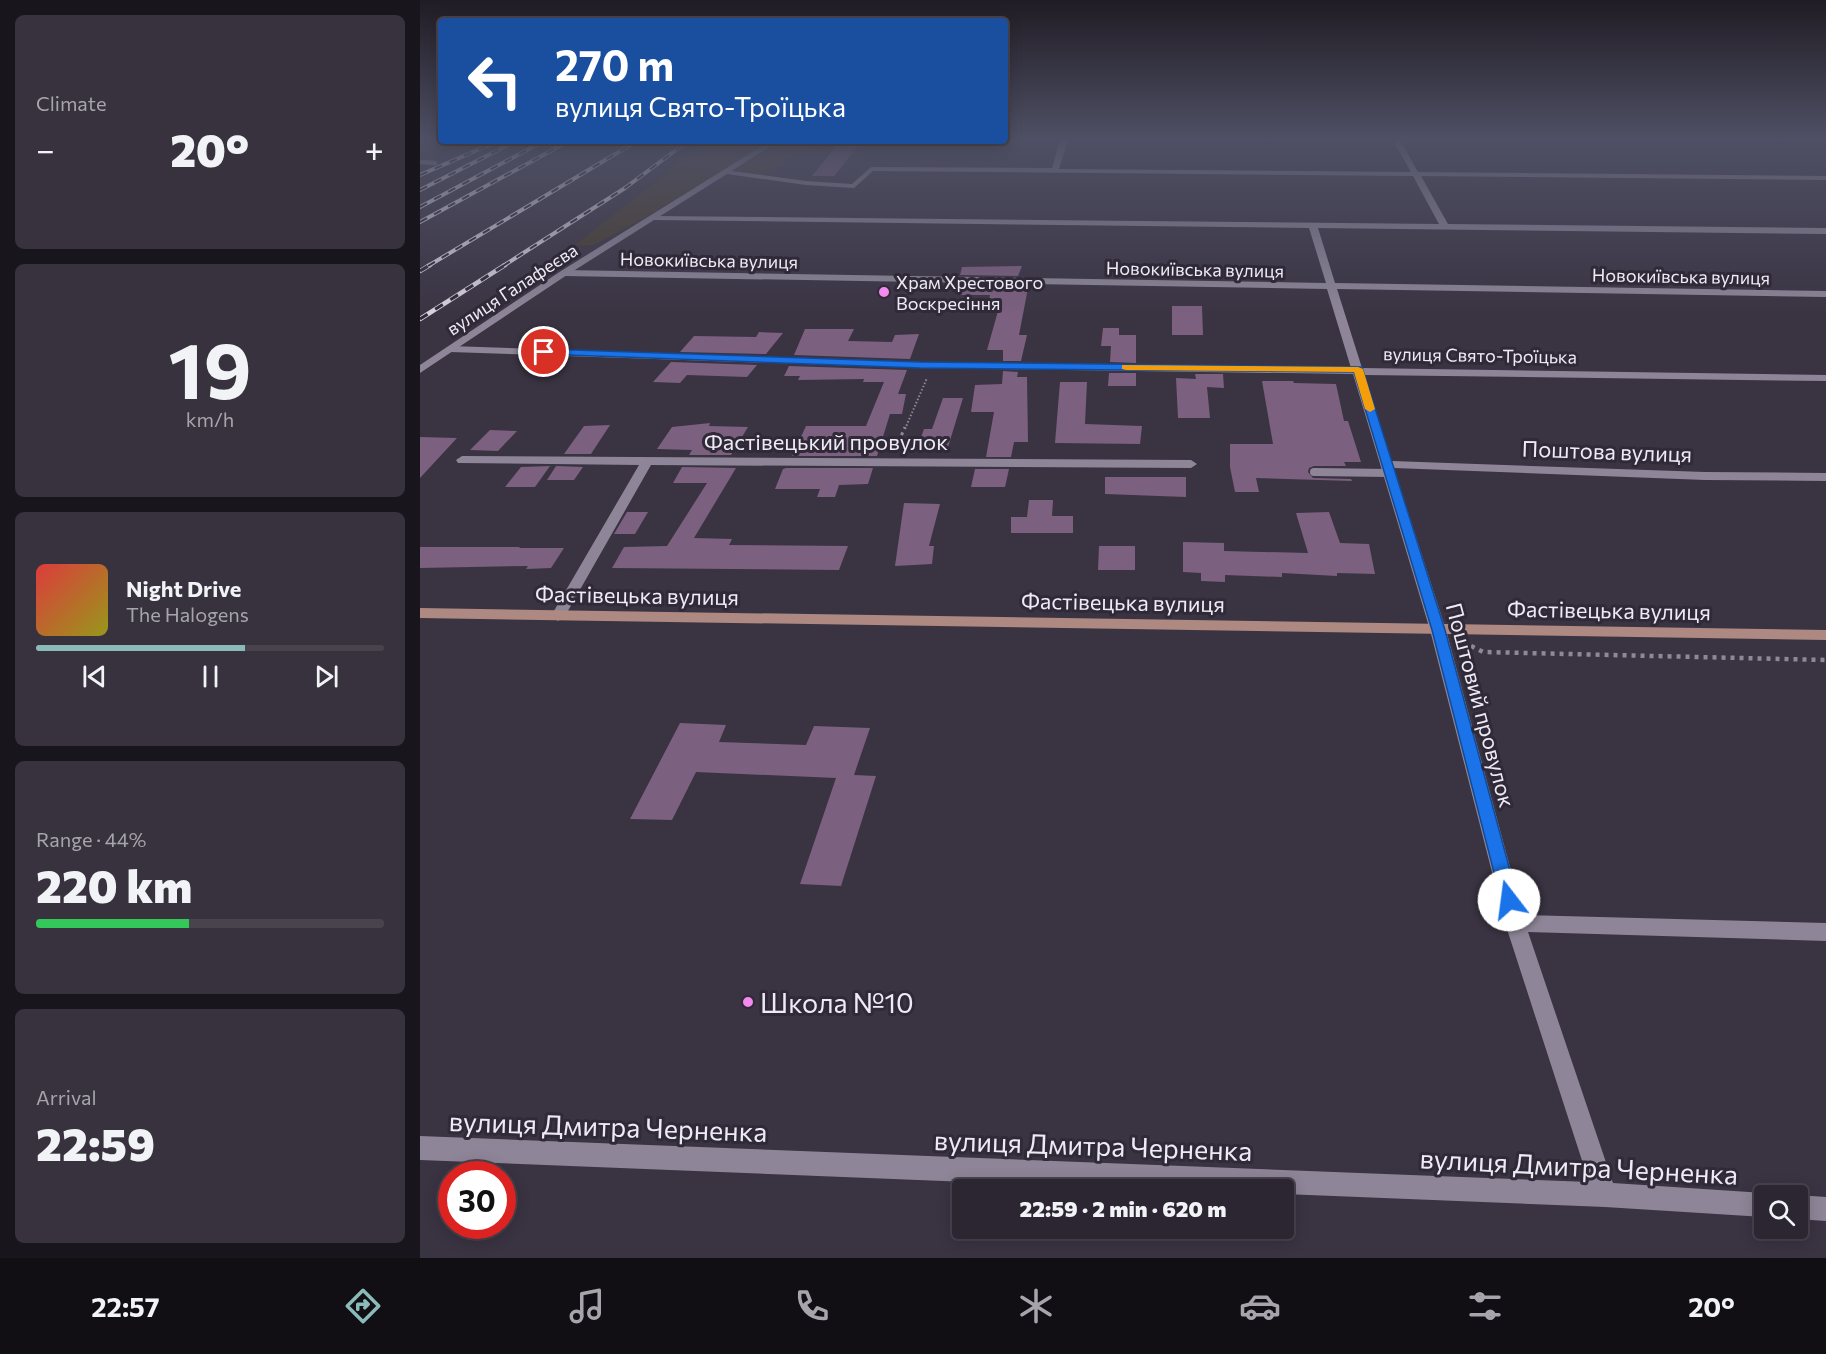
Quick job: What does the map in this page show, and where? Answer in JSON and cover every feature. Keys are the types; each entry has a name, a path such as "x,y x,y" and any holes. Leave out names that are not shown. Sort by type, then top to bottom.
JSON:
{"main road":[{"name":"Фастівецька вулиця","path":"420,613 1826,635"}],"street":[{"name":"вулиця Галафеєва","path":"420,370 564,273 685,199"},
{"path":"1429,199 1444,227"},
{"path":"654,218 1826,231"},
{"name":"Поштовий провулок","path":"1313,227 1438,630 1515,923 1605,1195"},
{"name":"Новокиївська вулиця","path":"564,273 1331,288 1826,294"},
{"name":"вулиця Свято-Троїцька","path":"450,349 933,365 1358,369 1826,378"},
{"name":"Фастівецький провулок","path":"462,460 1191,464"},
{"path":"558,616 647,461"},
{"name":"Поштова вулиця","path":"1388,469 1826,477"},
{"path":"1515,923 1826,932"},
{"name":"вулиця Дмитра Черненка","path":"420,1148 1605,1195 1754,1204"},
{"path":"1808,1208 1826,1209"}],"lane":[{"path":"1314,472 1388,469"}],"path":[{"path":"889,462 933,365"},
{"path":"1438,630 1483,652 1826,660"}],"shaded area":[{"path":"634,199 676,199 594,245 575,245"}],"building":[{"path":"1022,266 1018,276 960,275 962,267"},
{"path":"958,285 1028,288 1019,335 1027,335 1021,361 1003,361 1003,350 987,350 1000,304 988,304 990,295 956,295"},
{"path":"1172,306 1202,306 1203,335 1172,335"},
{"path":"1103,328 1119,328 1119,335 1136,335 1136,363 1110,362 1111,346 1101,346"},
{"path":"805,329 854,329 848,341 892,342 895,335 919,334 910,359 794,355"},
{"path":"759,332 783,333 766,354 680,352 694,336 756,337"},
{"path":"671,362 757,365 747,377 687,375 680,383 653,382"},
{"path":"789,366 907,370 898,394 906,394 902,414 890,414 877,456 792,456 806,426 866,426 884,382 863,382 864,379 798,380 800,376 784,376"},
{"path":"1003,371 1018,372 1017,377 1027,377 1028,442 1014,442 1011,457 986,457 994,412 971,412 975,385 1002,384"},
{"path":"1109,373 1136,373 1136,386 1108,386"},
{"path":"1195,374 1223,374 1224,388 1207,387 1210,418 1178,418 1176,378 1196,379"},
{"path":"1262,381 1336,384 1344,421 1348,421 1361,462 1344,462 1346,466 1314,466 1309,468 1308,472 1313,478 1351,479 1352,481 1256,478 1259,492 1235,492 1230,467 1230,444 1273,444"},
{"path":"1060,382 1087,382 1085,424 1142,426 1140,444 1055,443"},
{"path":"943,398 963,398 948,447 918,446 924,429 932,429"},
{"path":"710,423 709,426 748,427 731,455 689,455 692,450 657,449 672,427"},
{"path":"610,425 591,454 564,454 584,426"},
{"path":"490,430 517,431 498,451 470,450"},
{"path":"420,437 457,438 420,478"},
{"path":"550,466 535,487 505,487 521,467"},
{"path":"556,466 583,467 574,480 547,480"},
{"path":"682,467 736,468 694,538 732,539 729,545 848,546 839,570 612,568 624,547 667,546 707,483 673,483"},
{"path":"873,468 868,484 839,485 835,497 817,497 820,489 775,489 783,469"},
{"path":"975,469 1009,469 1005,487 971,487"},
{"path":"1105,477 1186,477 1186,497 1105,494"},
{"path":"1029,500 1053,500 1052,516 1073,516 1073,533 1011,533 1011,517 1027,517"},
{"path":"904,503 940,504 929,546 934,546 932,564 895,566"},
{"path":"627,512 648,512 635,534 614,534"},
{"path":"1329,512 1340,543 1369,544 1375,574 1337,573 1337,576 1282,573 1282,577 1225,575 1225,582 1201,581 1201,573 1183,572 1183,542 1224,543 1224,551 1308,553 1296,513"},
{"path":"1099,546 1135,546 1135,570 1098,570"},
{"path":"420,547 564,548 551,568 526,569 528,566 420,568"},
{"path":"680,723 726,725 719,742 806,745 814,726 870,728 854,775 876,776 841,886 800,884 836,778 696,772 672,820 630,819"}],"railway":[{"path":"420,207 436,199"},
{"path":"420,222 463,199"},
{"path":"428,266 541,199"},
{"path":"503,266 608,199"},
{"path":"420,271 430,265"},
{"path":"420,319 505,265"}],"slow traffic":[{"path":"1126,367 1358,369 1370,409"}],"place":[{"name":"Храм Хрестового Воскресіння","path":"884,292"},
{"name":"Школа №10","path":"748,1002"}],"route":[{"path":"544,352 920,365 1358,369 1438,630 1509,900"}]}
